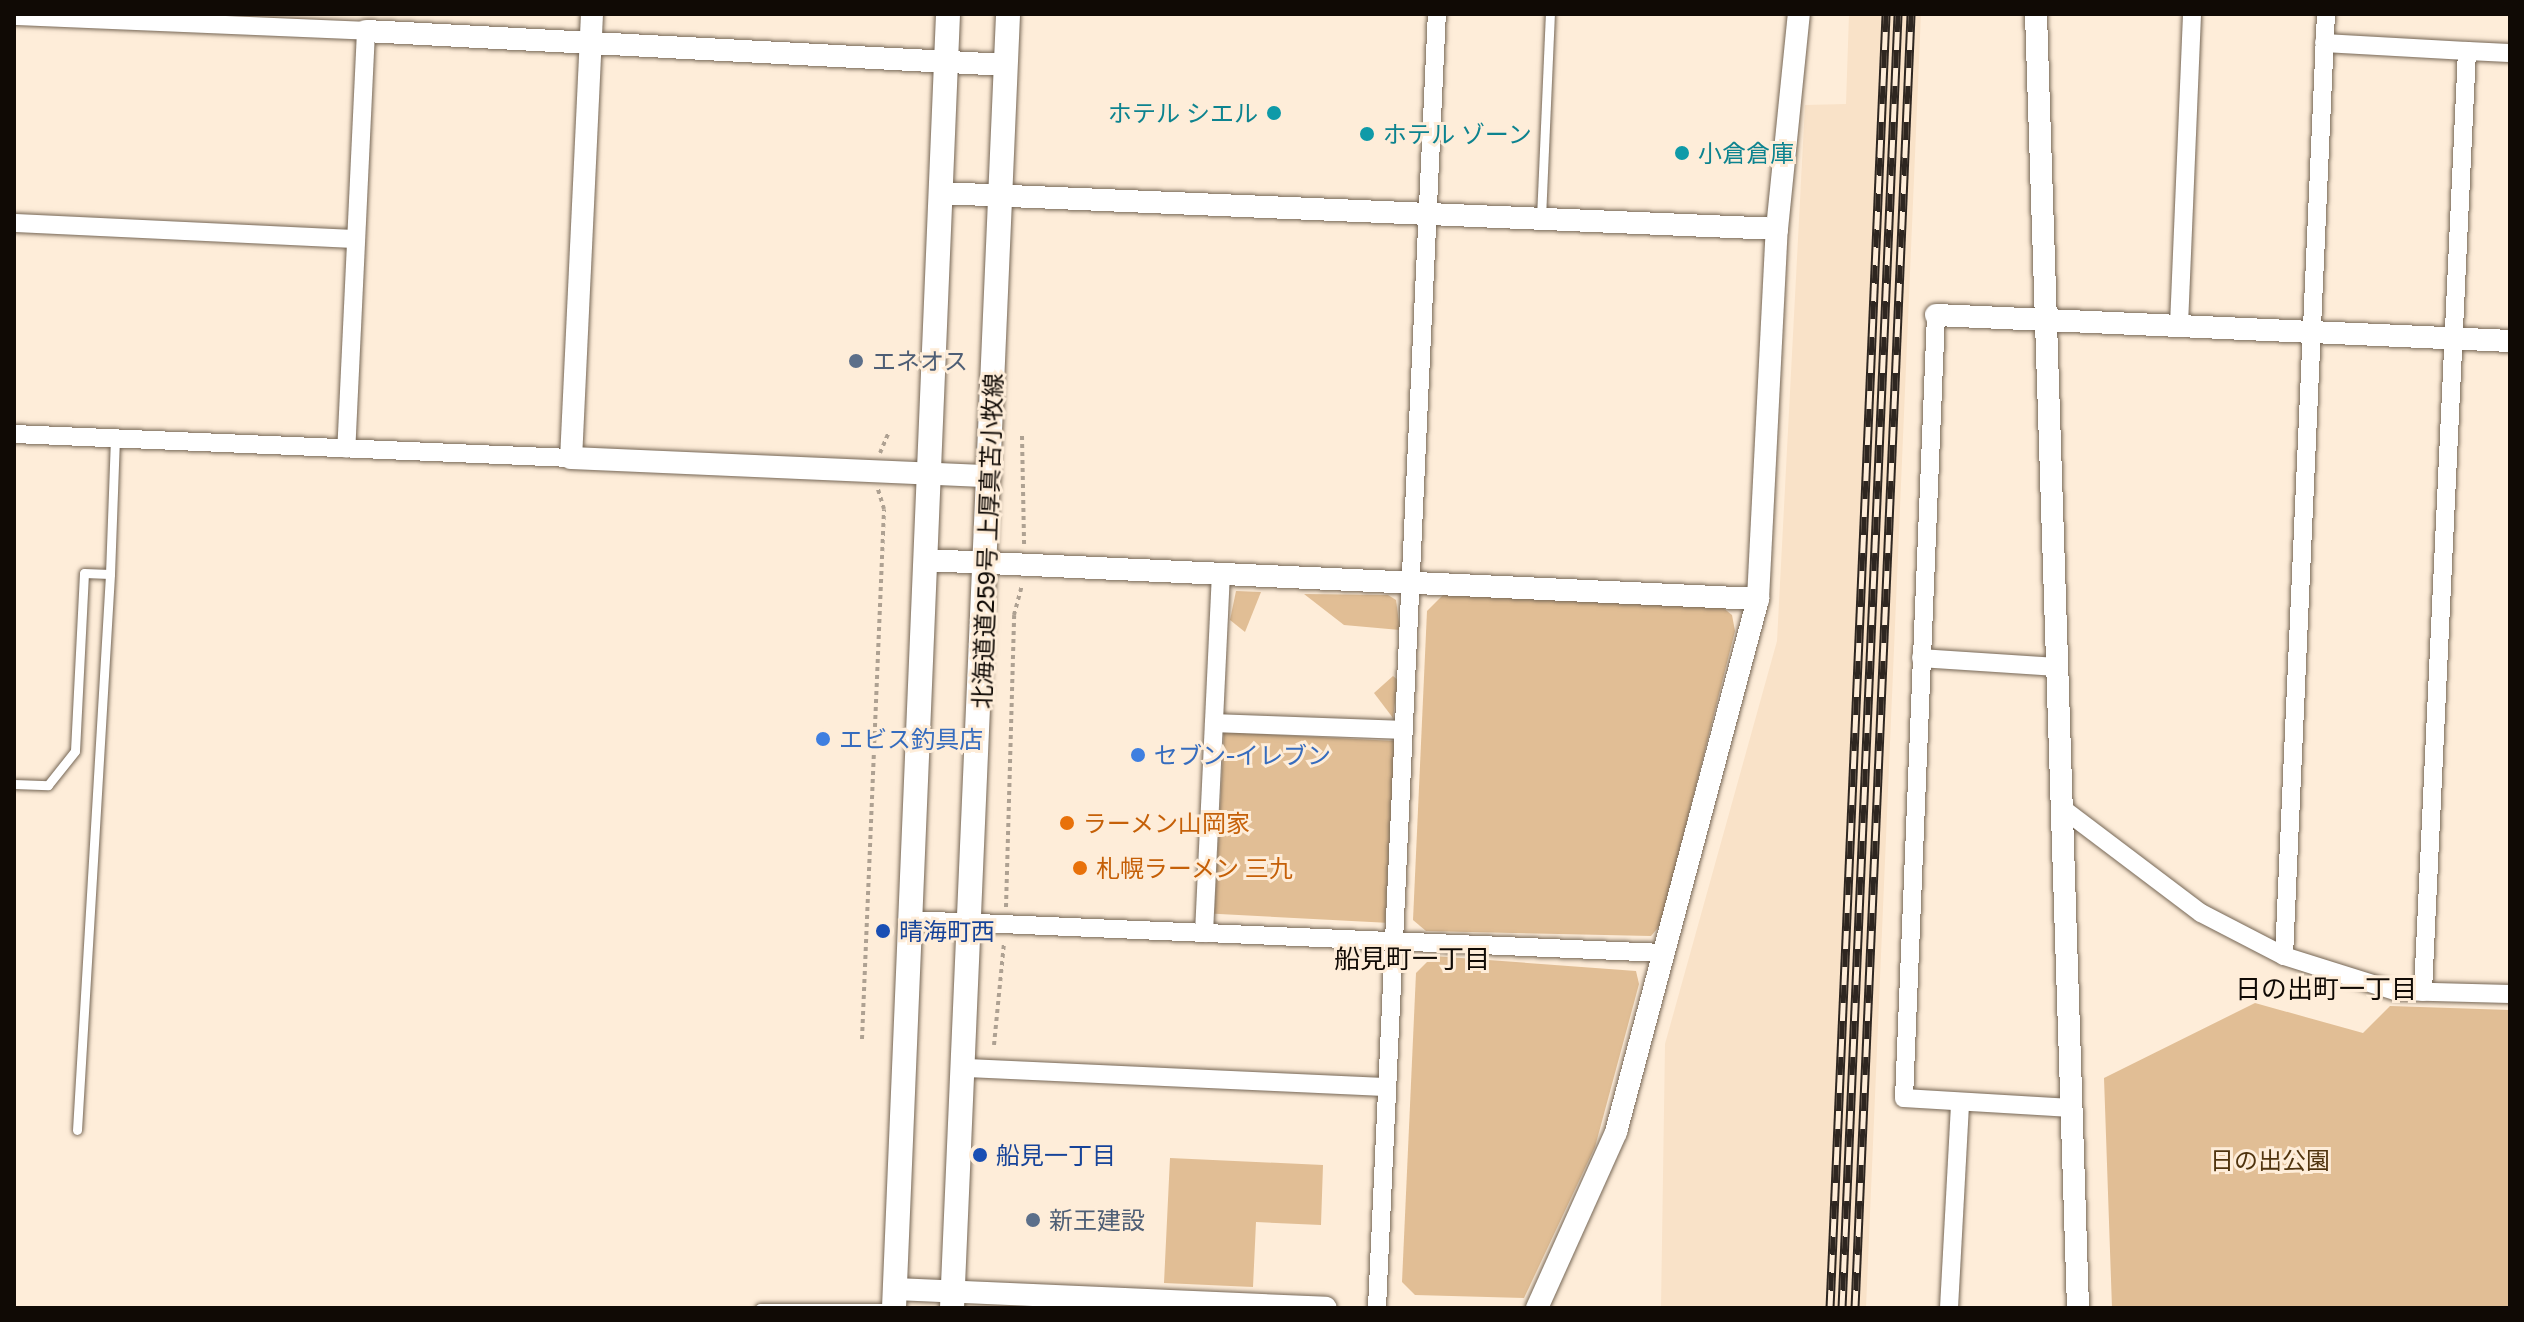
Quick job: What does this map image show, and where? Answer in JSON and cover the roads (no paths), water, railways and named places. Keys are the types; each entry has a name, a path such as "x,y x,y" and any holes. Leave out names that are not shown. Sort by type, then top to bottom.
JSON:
{"main road":[{"path":"890,1302 910,920 948,14"},
{"name":"北海道道259号 上厚真苫小牧線","path":"952,1300 972,923 1008,14"}],"street":[{"path":"571,458 592,14"},
{"path":"1377,1308 1437,14"},
{"path":"1537,1308 1616,1132 1758,599 1777,229 1799,14"},
{"path":"2036,14 2049,320 2056,667 2078,1308"},
{"path":"2179,325 2192,14"},
{"path":"2284,956 2326,14"},
{"path":"14,16 1006,65"},
{"path":"346,449 366,31"},
{"path":"2324,43 2510,53"},
{"path":"2423,992 2456,339 2467,51"},
{"path":"940,193 1777,229"},
{"path":"14,223 356,239"},
{"path":"2071,1108 1904,1098 1936,315 2510,341"},
{"path":"14,434 990,476"},
{"path":"925,560 1758,599"},
{"path":"1204,933 1221,575"},
{"path":"1921,658 2056,667"},
{"path":"1214,723 1404,730"},
{"path":"2062,808 2201,913 2284,956 2395,991 2510,994"},
{"path":"910,920 1663,953"},
{"path":"965,1068 1387,1087"},
{"path":"1949,1308 1960,1103"},
{"path":"890,1302 952,1300 1326,1308"}],"lane":[{"path":"1541,219 1550,14"},
{"path":"77,1130 110,574 115,439"},
{"path":"14,784 48,785 75,751 84,573 110,574"},
{"path":"760,1308 890,1302"}],"railway":[{"path":"1830,1308 1886,14"},
{"path":"1842,1308 1898,14"},
{"path":"1855,1308 1911,14"}],"place":[{"name":"ホテル シエル","path":"1274,113"},
{"name":"ホテル ゾーン","path":"1367,134"},
{"name":"小倉倉庫","path":"1682,153"},
{"name":"エネオス","path":"856,361"},
{"name":"エビス釣具店","path":"823,739"},
{"name":"セブン-イレブン","path":"1138,755"},
{"name":"ラーメン山岡家","path":"1067,823"},
{"name":"札幌ラーメン 三九","path":"1080,868"},
{"name":"晴海町西","path":"883,931"},
{"name":"船見一丁目","path":"980,1155"},
{"name":"新王建設","path":"1033,1220"}],"district":[{"name":"船見町一丁目","path":"1412,959"},
{"name":"日の出町一丁目","path":"2326,989"}],"park label":[{"name":"日の出公園","path":"2270,1160"}]}
